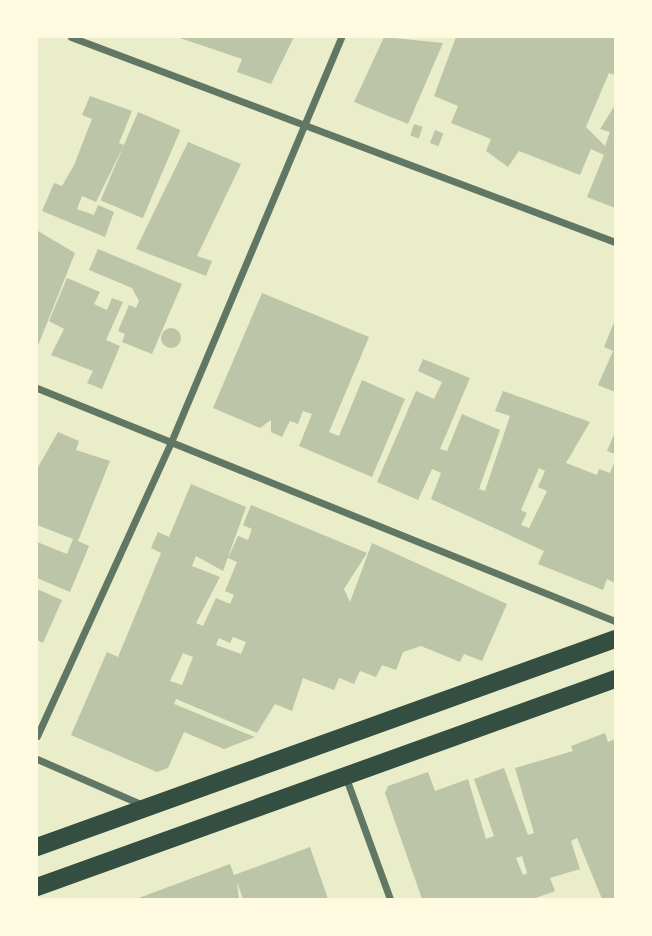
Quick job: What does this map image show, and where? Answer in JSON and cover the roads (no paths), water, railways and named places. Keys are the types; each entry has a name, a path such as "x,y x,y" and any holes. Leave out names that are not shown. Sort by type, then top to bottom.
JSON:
{"main road":[{"path":"37,847 615,639"},
{"path":"37,887 615,679"}],"street":[{"path":"71,37 615,242"},
{"path":"37,736 171,442 341,37"},
{"path":"37,387 615,621"},
{"path":"37,759 149,807"},
{"path":"345,775 390,899"}]}
